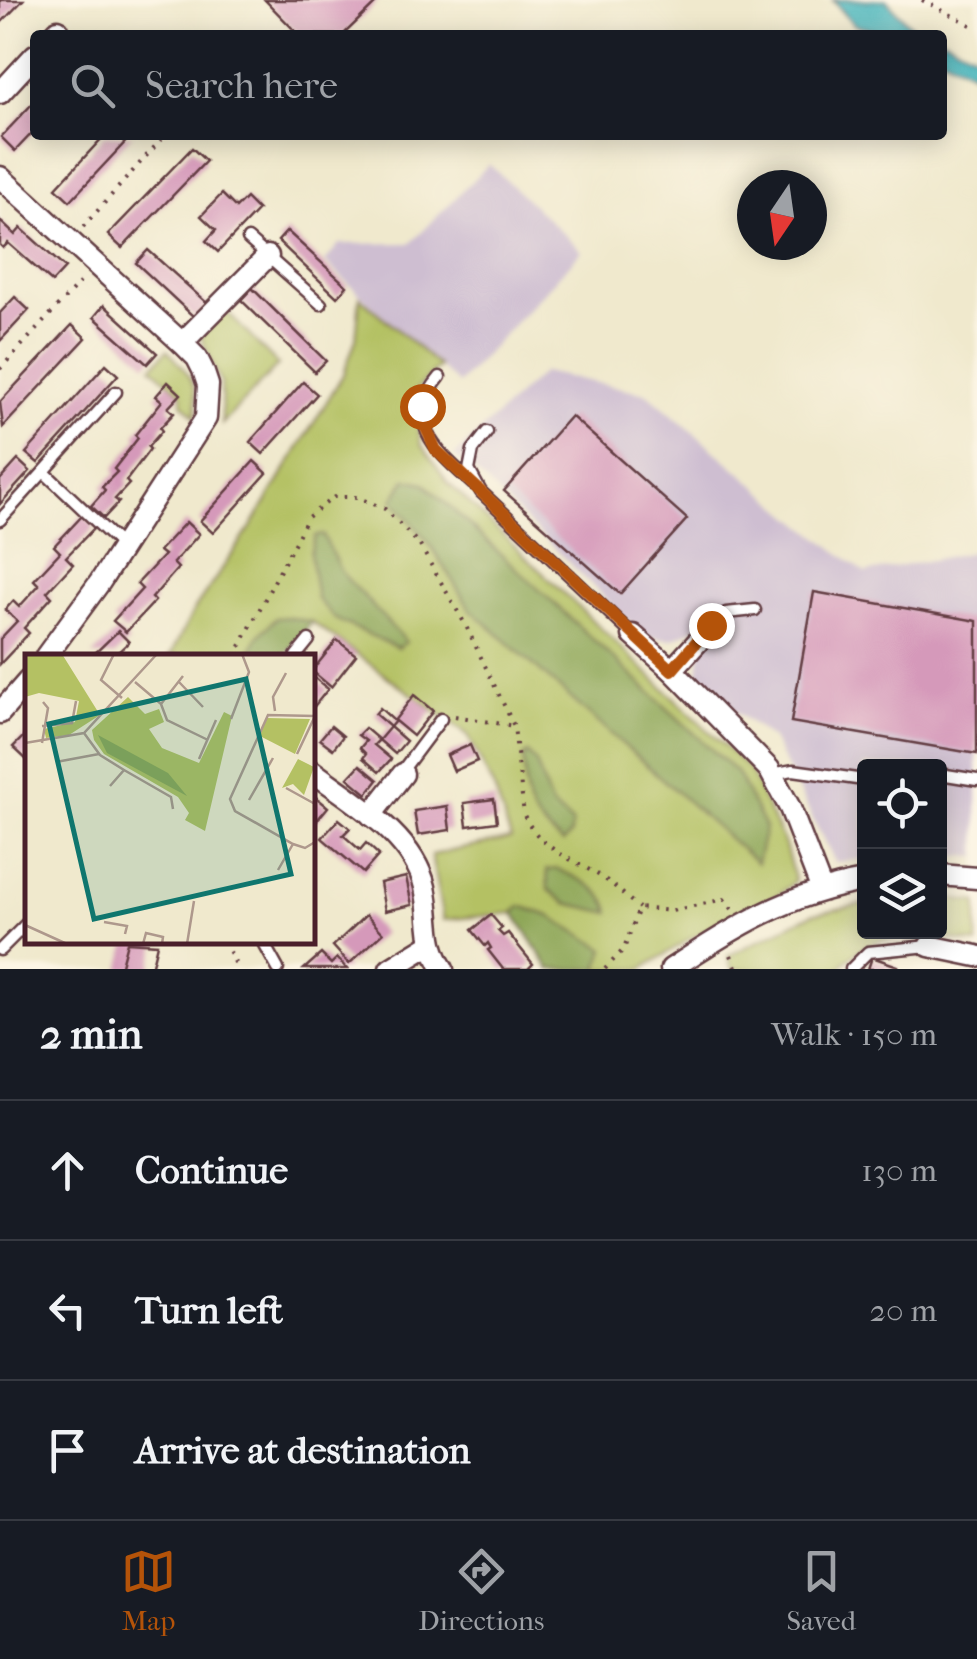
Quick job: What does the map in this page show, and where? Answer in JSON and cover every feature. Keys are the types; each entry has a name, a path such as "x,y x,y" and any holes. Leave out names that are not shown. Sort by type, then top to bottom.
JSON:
{"street":[{"path":"0,92 30,60"},
{"path":"0,177 182,342 203,370 208,385 206,418 123,547 47,654"},
{"path":"182,342 268,256"},
{"path":"633,635 772,774 822,888"},
{"path":"672,670 703,636"},
{"path":"0,713 25,691"},
{"path":"315,773 372,815 417,860 430,916 429,945 443,969"},
{"path":"372,815 403,774"},
{"path":"947,875 977,878"},
{"path":"671,969 742,921 822,888 857,883"},
{"path":"390,969 429,945"},
{"path":"929,946 977,956"}],"lane":[{"path":"248,239 321,304"},
{"path":"440,377 422,406 425,426 436,450 633,635"},
{"path":"0,520 116,392"},
{"path":"481,492 469,470 473,450 487,432"},
{"path":"44,472 123,547"},
{"path":"703,636 726,614 756,610"},
{"path":"298,654 309,640"},
{"path":"403,774 441,719"},
{"path":"772,774 793,770 857,779"},
{"path":"947,775 977,780"},
{"path":"0,950 25,925"},
{"path":"264,944 278,969"},
{"path":"852,969 868,952 929,946"}],"path":[{"path":"922,0 977,28"},
{"path":"70,241 161,140"},
{"path":"0,369 96,265"},
{"path":"236,654 308,517 334,497 357,497 385,509 419,544 465,624 514,726 524,815 542,842 607,881 639,908 672,911 724,898 742,921"},
{"path":"441,719 454,716 514,726"},
{"path":"606,969 624,948 639,908"},
{"path":"226,944 238,969"}],"shaded area":[{"path":"489,164 582,251 458,384 325,262 339,244 411,243"},
{"path":"543,372 647,393 865,573 977,551 977,857 947,855 947,759 857,759 857,860 835,862 772,739 707,690 698,674 707,637 696,628 673,639 645,637 482,478 454,456"}],"green space":[{"path":"360,297 439,366 413,394 421,444 448,483 749,769 785,845 795,881 780,894 688,940 642,969 550,969 514,913 443,920 431,855 511,839 495,791 468,735 312,622 286,654 171,654 194,610 253,524 344,373 356,339"},
{"path":"224,309 278,365 222,424 221,383 201,337"},
{"path":"167,350 191,379 196,417 182,403 182,394 152,367"},
{"path":"406,479 424,483 737,773 765,828 757,863 470,609 429,543 393,500"},
{"path":"323,535 341,572 406,642 398,648 335,619 317,599 310,553 315,536"},
{"path":"276,618 312,622 286,654 249,654 259,635"},
{"path":"528,753 536,763 551,805 572,823 571,834 563,843 541,823 530,806 523,757"},
{"path":"557,869 597,891 610,913 566,903 548,889 547,870"},
{"path":"947,899 977,902 977,944 946,939"},
{"path":"857,905 857,939 891,939 868,945 840,969 732,969 728,956 812,914"},
{"path":"521,906 550,916 605,949 598,969 550,969 514,913"}],"water":[{"path":"833,0 886,0 915,30 876,30 854,25"},
{"path":"947,40 977,55 977,74 947,59"}],"building":[{"path":"0,0 23,0 0,24"},
{"path":"265,0 379,0 348,30 294,30"},
{"path":"30,106 30,135 15,151 1,137"},
{"path":"100,140 127,140 70,201 56,188"},
{"path":"192,148 206,161 122,248 108,235"},
{"path":"222,194 236,208 246,198 258,210 218,252 206,241 216,230 201,216"},
{"path":"0,221 15,235 21,228 65,268 52,282 8,243 3,248"},
{"path":"287,231 347,286 337,297 278,241"},
{"path":"148,250 208,304 195,318 136,263"},
{"path":"252,288 326,361 315,372 241,300"},
{"path":"15,297 29,310 0,341 0,313"},
{"path":"104,305 157,353 147,364 94,317"},
{"path":"72,325 86,338 3,427 0,402"},
{"path":"106,364 118,375 38,463 26,453"},
{"path":"168,382 181,394 168,408 174,413 126,481 129,484 115,499 119,502 104,518 91,506 117,472 114,469 138,438 135,435 162,401 156,396"},
{"path":"303,382 317,394 263,454 250,442"},
{"path":"571,416 687,519 620,594 504,491"},
{"path":"18,460 30,471 0,504 0,480"},
{"path":"254,461 267,473 213,533 200,521"},
{"path":"83,515 95,527 66,557 73,564 47,592 52,597 24,628 29,633 0,664 0,639 17,621 5,610 13,601 19,607 39,585 34,580 60,552 54,546"},
{"path":"186,522 199,534 173,563 178,568 152,598 155,601 126,632 113,621 142,589 137,584 164,555 159,551"},
{"path":"814,592 977,621 977,754 791,722"},
{"path":"118,631 129,642 116,654 94,654"},
{"path":"337,640 356,655 331,687 315,674 315,667"},
{"path":"315,678 328,689 315,705"},
{"path":"414,695 433,711 413,736 395,721 390,727 375,714 380,708 394,721"},
{"path":"331,726 343,736 333,749 320,739"},
{"path":"390,727 406,741 395,754 379,740"},
{"path":"365,728 379,740 374,745 391,759 379,772 363,758 366,754 360,748 366,741 358,735"},
{"path":"25,735 25,758 13,747"},
{"path":"470,745 477,761 454,771 447,755"},
{"path":"360,765 378,780 367,794 348,778"},
{"path":"315,796 328,807 315,822"},
{"path":"494,799 497,822 467,826 464,803"},
{"path":"447,806 450,830 418,835 414,811"},
{"path":"339,819 350,828 343,835 360,850 366,843 379,855 363,873 322,838"},
{"path":"406,877 412,905 385,911 380,883"},
{"path":"366,915 383,933 349,964 333,946"},
{"path":"491,915 502,928 498,931 503,936 508,933 533,964 528,969 503,969 488,950 488,943 485,946 472,930"},
{"path":"126,944 157,944 151,969 120,969"},
{"path":"321,954 331,964 337,958 347,969 304,969"},
{"path":"872,957 898,966 897,969 868,969"}],"route":[{"path":"422,406 425,426 436,450 672,670 711,625"}]}
